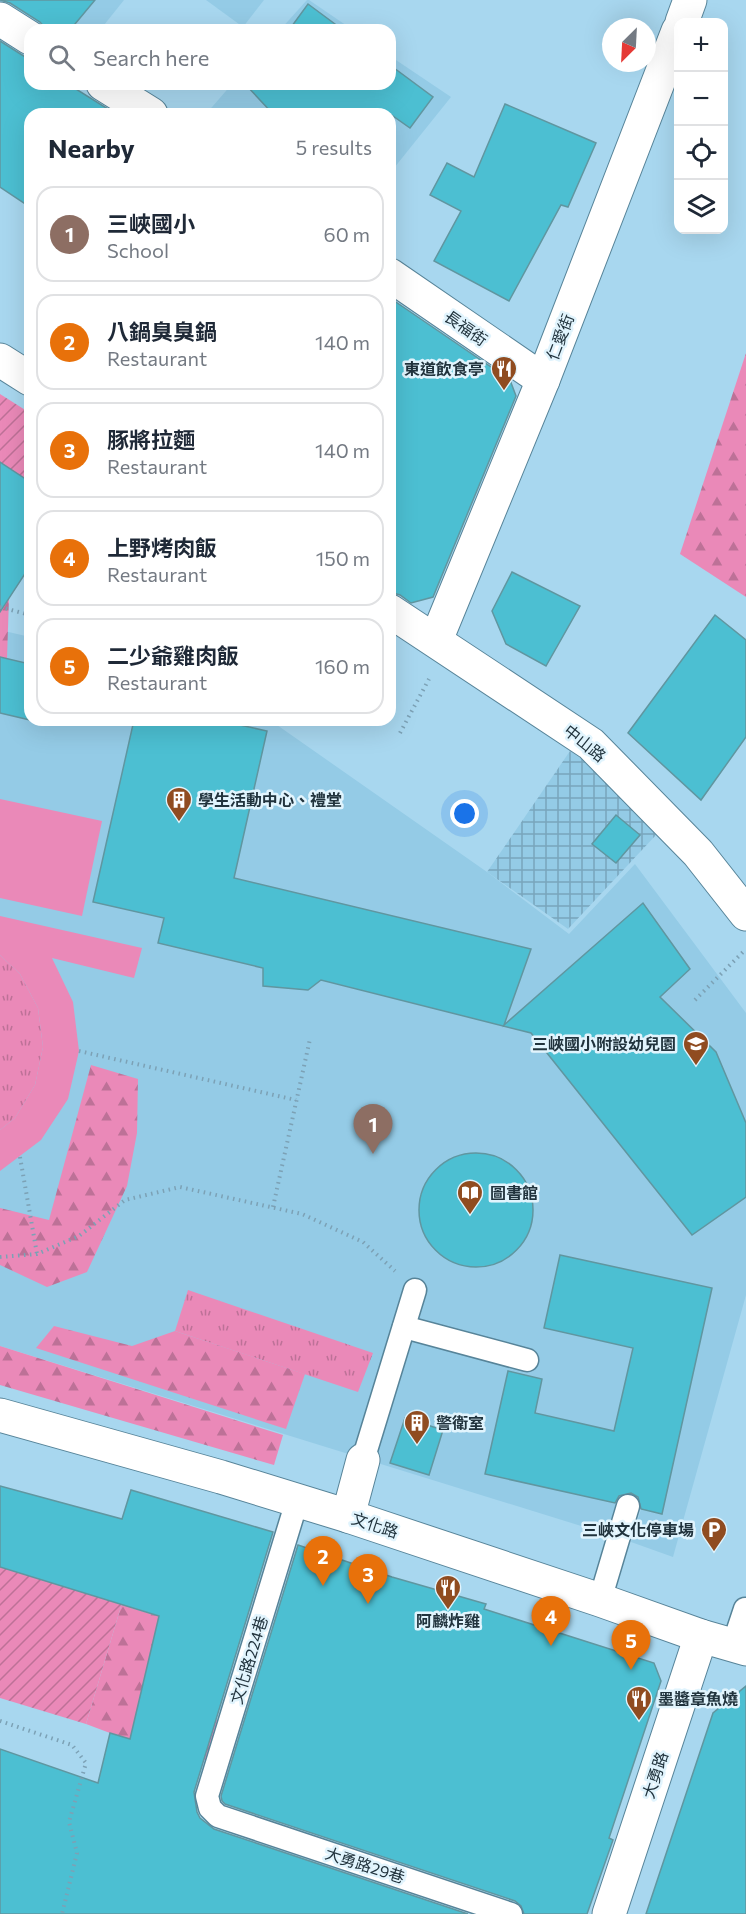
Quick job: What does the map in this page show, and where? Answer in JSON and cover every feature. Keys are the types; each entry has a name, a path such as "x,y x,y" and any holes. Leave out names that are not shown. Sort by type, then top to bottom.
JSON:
{"street":[{"path":"683,18 690,0"},
{"path":"0,20 24,34"},
{"name":"仁愛街","path":"441,644 674,41"},
{"path":"113,90 141,108"},
{"name":"長福街","path":"396,279 543,380"},
{"path":"0,360 24,375"},
{"name":"中山路","path":"396,615 591,744 698,853 746,914"},
{"name":"文化路","path":"0,1415 221,1477 348,1516 701,1636 740,1647"},
{"path":"348,1516 363,1460"},
{"name":"大勇路","path":"609,1914 701,1636"}],"lane":[{"path":"363,1460 415,1290"},
{"path":"404,1327 527,1360"},
{"name":"文化路224巷","path":"218,1816 210,1808 207,1796 297,1501"},
{"path":"600,1600 628,1506"},
{"path":"740,1647 745,1609"},
{"name":"大勇路29巷","path":"218,1816 511,1914"}],"path":[{"path":"0,607 24,613"},
{"path":"400,733 441,644"},
{"path":"695,1000 746,949"},
{"path":"273,1208 310,1039"},
{"path":"79,1051 296,1100"},
{"path":"20,1157 37,1254"},
{"path":"0,1257 37,1254 79,1236 125,1200 180,1187 302,1214 363,1242 415,1290"},
{"path":"0,1721 72,1745 86,1763 69,1822 77,1853 63,1914"}],"shaded area":[{"path":"0,0 124,0 105,24 32,24 0,4"},
{"path":"206,0 264,0 245,24 239,24"},
{"path":"309,0 344,24 285,24"},
{"path":"396,60 451,97 396,166 396,108 211,108 227,90 396,90"},
{"path":"0,630 24,636 24,726 278,726 487,872 569,934 635,864 746,1013 746,1295 673,1557 631,1542 641,1509 616,1503 607,1534 0,1346"},
{"path":"570,751 614,788 656,835 568,929 487,872"}],"green space":[{"path":"746,353 746,597 680,554"},
{"path":"0,394 24,409 24,479 0,462"},
{"path":"0,593 9,597 7,659 0,657"},
{"path":"0,799 102,821 82,916 0,898"},
{"path":"0,916 142,948 134,978 52,958 73,1002 79,1051 68,1099 41,1140 0,1171 0,1130 15,1118 35,1085 43,1047 38,1008 20,974 0,955"},
{"path":"0,955 20,974 38,1008 43,1047 35,1085 15,1118 0,1130"},
{"path":"91,1065 138,1079 137,1133 127,1186 87,1272 47,1287 0,1265 0,1208 49,1220"},
{"path":"188,1290 373,1353 358,1392 175,1331"},
{"path":"54,1326 132,1346 175,1331 305,1374 286,1429 36,1348"},
{"path":"0,1346 283,1435 274,1465 0,1385"},
{"path":"0,1567 122,1603 86,1724 0,1698"},
{"path":"138,1586 131,1608 162,1617 140,1699 220,1721 208,1761 86,1724 122,1603"}],"building":[{"path":"0,0 95,0 75,24 42,24 10,3"},
{"path":"308,4 335,24 293,24"},
{"path":"0,41 24,56 24,90 78,90 106,108 24,108 24,203 0,187"},
{"path":"396,69 433,97 410,128 396,118 396,108 267,108 251,90 396,90"},
{"path":"505,104 596,143 568,207 561,205 509,301 434,261 461,211 430,195 447,163 474,177"},
{"path":"396,302 510,380 516,396 433,597 411,603 396,594"},
{"path":"0,462 24,478 24,575 0,612"},
{"path":"512,572 580,606 546,666 506,644 492,611"},
{"path":"715,615 746,640 746,737 701,800 628,733"},
{"path":"0,657 24,663 24,719 0,713"},
{"path":"133,726 244,726 267,731 234,878 531,949 504,1025 643,903 690,969 660,997 716,1052 746,1123 746,1197 692,1235 531,1033 321,980 308,990 263,986 263,968 158,943 164,918 93,902"},
{"path":"616,815 640,835 616,863 592,844"},
{"path":"476,1153 498,1157 516,1170 529,1188 533,1210 529,1232 516,1250 498,1263 476,1267 454,1263 436,1250 423,1232 419,1210 423,1188 436,1170 454,1157"},
{"path":"560,1255 712,1288 662,1514 641,1509 638,1497 631,1493 619,1496 615,1503 485,1474 508,1371 542,1379 535,1413 614,1431 633,1348 544,1328"},
{"name":"警衛室","path":"405,1418 443,1430 429,1475 390,1463"},
{"path":"0,1486 122,1519 131,1490 273,1532 194,1792 200,1818 214,1829 468,1914 0,1914 0,1749 98,1783 110,1733 130,1739 159,1616 0,1567"},
{"path":"298,1545 392,1577 486,1604 484,1609 654,1663 661,1681 609,1838 613,1840 587,1914 524,1914 521,1906 515,1901 225,1804 222,1801 221,1796"},
{"path":"746,1686 746,1914 646,1914 713,1713"}],"place":[{"name":"東道飲食亭","path":"504,392"},
{"name":"學生活動中心、禮堂","path":"179,823"},
{"name":"三峽國小附設幼兒園","path":"696,1067"},
{"name":"三峽國小","path":"373,1154"},
{"name":"圖書館","path":"470,1216"},
{"name":"警衛室","path":"417,1446"},
{"name":"三峽文化停車場","path":"714,1553"},
{"name":"八鍋臭臭鍋","path":"323,1586"},
{"name":"豚將拉麵","path":"368,1604"},
{"name":"阿麟炸雞","path":"448,1611"},
{"name":"上野烤肉飯","path":"551,1646"},
{"name":"二少爺雞肉飯","path":"631,1670"},
{"name":"墨醬章魚燒","path":"639,1722"}]}
